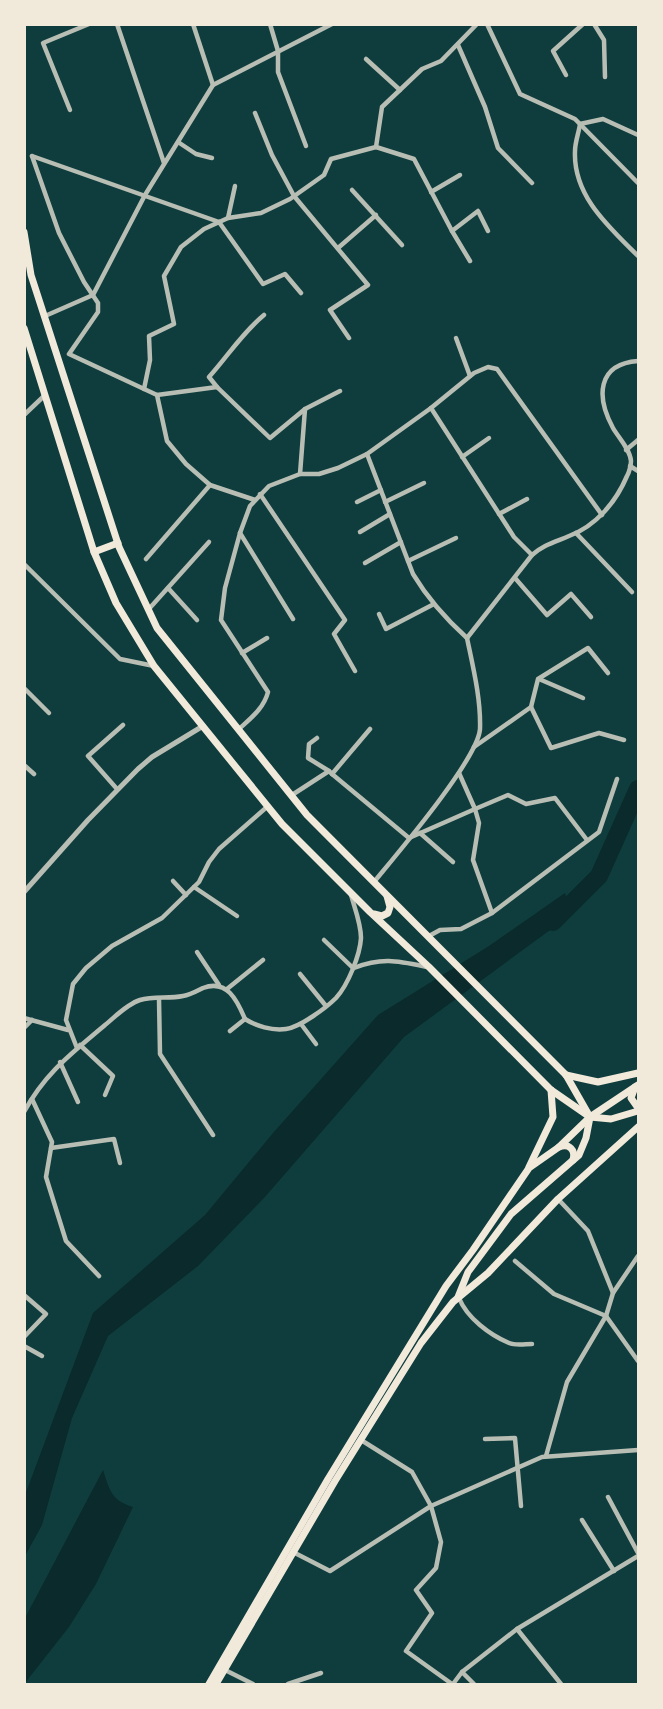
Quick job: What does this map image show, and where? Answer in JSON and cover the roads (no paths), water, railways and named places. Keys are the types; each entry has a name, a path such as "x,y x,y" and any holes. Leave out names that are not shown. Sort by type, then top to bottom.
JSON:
{"main road":[{"path":"24,232 31,275 118,544 158,628 307,815 566,1075 590,1117 586,1139 579,1155 511,1214 468,1272 458,1297"},
{"path":"24,328 94,552 116,603 154,666 282,824 551,1090 590,1117 611,1119 639,1110 631,1098 637,1086"},
{"path":"94,552 118,544"},
{"path":"370,912 382,916 387,913 390,907 387,894"},
{"path":"566,1075 598,1082 639,1073"},
{"path":"529,1168 559,1147 590,1117 637,1086"},
{"path":"209,1685 328,1479 446,1286 529,1168 554,1117 551,1090"},
{"path":"216,1685 293,1552 421,1343 458,1297 494,1265 558,1199 639,1127"},
{"path":"559,1147 565,1145 571,1148 573,1160"}],"street":[{"path":"70,110 43,43 89,24"},
{"path":"117,24 164,164"},
{"path":"193,24 213,85"},
{"path":"270,24 278,51 278,72 306,146"},
{"path":"44,317 93,295 145,195 213,85 332,24"},
{"path":"376,147 382,107 422,69 441,61 477,24"},
{"path":"487,24 520,94 575,118 639,183"},
{"path":"566,75 553,51 583,24"},
{"path":"594,24 604,40 605,77"},
{"path":"458,45 485,107 498,148 532,183"},
{"path":"366,59 400,90"},
{"path":"255,113 272,155 294,196 368,285 330,310 349,338"},
{"path":"580,124 603,119 639,135"},
{"path":"580,124 575,150 578,180 599,217 639,256"},
{"path":"178,142 196,154 212,158"},
{"path":"144,389 150,360 149,336 174,324 164,276 181,247 204,229 219,222 261,213 294,196 324,175 331,159 376,147 414,159 470,261"},
{"path":"217,387 157,395 69,354 98,312 98,303 59,233 32,156 219,222 263,284 285,274 301,293"},
{"path":"431,191 460,175"},
{"path":"228,218 235,186"},
{"path":"352,190 402,245"},
{"path":"452,231 478,211 488,231"},
{"path":"338,248 376,215"},
{"path":"264,315 243,334 234,350 209,377 217,387 270,438 304,410 340,391"},
{"path":"456,338 470,376"},
{"path":"467,638 532,555 542,546 589,527 616,498 628,474 631,461 611,425 602,392 605,379 613,368 627,362 639,361"},
{"path":"239,729 266,700 268,692 220,620 225,588 240,533 250,506 269,486 300,474 319,474 338,468 367,454 470,376 488,367 497,369 602,515"},
{"path":"24,415 45,395"},
{"path":"157,395 167,441 186,464 210,485 256,500"},
{"path":"431,408 514,537 532,555"},
{"path":"300,474 304,410"},
{"path":"462,457 489,438"},
{"path":"626,450 639,440"},
{"path":"367,454 408,561 423,591 467,638 480,730 474,748 459,773 374,883"},
{"path":"630,466 639,471"},
{"path":"385,502 424,483"},
{"path":"146,559 210,485"},
{"path":"358,502 381,491"},
{"path":"260,494 345,620 334,634 355,671"},
{"path":"499,514 527,499"},
{"path":"360,532 390,514"},
{"path":"240,533 293,619"},
{"path":"576,533 632,592"},
{"path":"408,561 456,538"},
{"path":"148,611 209,542"},
{"path":"365,563 401,542"},
{"path":"24,564 120,659 154,666"},
{"path":"515,579 547,615 571,594 591,617"},
{"path":"168,588 197,620"},
{"path":"379,614 386,629 434,604"},
{"path":"243,653 267,638"},
{"path":"608,673 589,648 538,679 531,707 551,748 599,733 624,740"},
{"path":"538,679 583,698"},
{"path":"24,688 48,713"},
{"path":"474,748 531,707"},
{"path":"117,789 88,756 123,725"},
{"path":"24,892 117,789 152,757 203,726"},
{"path":"292,795 331,772 370,729"},
{"path":"317,738 309,744 308,758 331,772 409,838"},
{"path":"24,765 34,774"},
{"path":"459,773 479,823 473,860 492,913"},
{"path":"429,936 440,930 461,929 492,913 599,832 617,779"},
{"path":"409,838 508,794 526,804 555,798 587,840"},
{"path":"105,1095 113,1076 79,1046 66,1020 73,984 86,968 112,946 162,918 194,887 219,849 268,806"},
{"path":"420,833 453,862"},
{"path":"173,881 186,895"},
{"path":"194,887 237,916"},
{"path":"197,952 219,985 237,1000 245,1018 253,1024 286,1029 301,1024 337,997 353,968 361,935 350,893"},
{"path":"324,940 353,968"},
{"path":"227,989 262,960"},
{"path":"353,968 369,962 392,960 429,967"},
{"path":"300,974 326,1006"},
{"path":"24,1112 60,1062 120,1012 139,1000 186,996 206,986 219,985"},
{"path":"159,999 160,1054 213,1135"},
{"path":"24,1018 69,1030"},
{"path":"230,1031 245,1018"},
{"path":"24,1028 32,1020"},
{"path":"301,1024 316,1044"},
{"path":"60,1062 78,1102"},
{"path":"32,1098 52,1142 46,1177 66,1241 99,1276"},
{"path":"51,1148 114,1139 120,1163"},
{"path":"558,1199 588,1231 613,1293"},
{"path":"546,1456 567,1382 606,1316 613,1293 639,1256"},
{"path":"515,1261 554,1294 606,1316 639,1361"},
{"path":"24,1296 46,1314 24,1337"},
{"path":"458,1297 462,1306 483,1328 512,1344 532,1344"},
{"path":"24,1346 42,1356"},
{"path":"632,1351 639,1348"},
{"path":"485,1439 515,1438 521,1506"},
{"path":"361,1440 412,1472 431,1506 441,1542 436,1568 416,1590 432,1613 406,1651 452,1685 463,1672 517,1629 639,1555 608,1497"},
{"path":"293,1552 330,1572 431,1506 517,1467 546,1456 639,1450"},
{"path":"582,1520 614,1571"},
{"path":"517,1629 561,1685"},
{"path":"225,1669 253,1685"},
{"path":"463,1672 474,1685"},
{"path":"291,1684 321,1673"}],"water":[{"path":"565,893 572,914 404,1037 264,1198 198,1266 108,1336 72,1418 42,1525 25,1556 25,1495 93,1313 205,1215 273,1133 378,1015 489,946"},
{"path":"103,1470 112,1494 133,1507 96,1584 69,1627 25,1683 25,1618"}],"waterway":[{"path":"553,922 599,876 638,789"}]}
